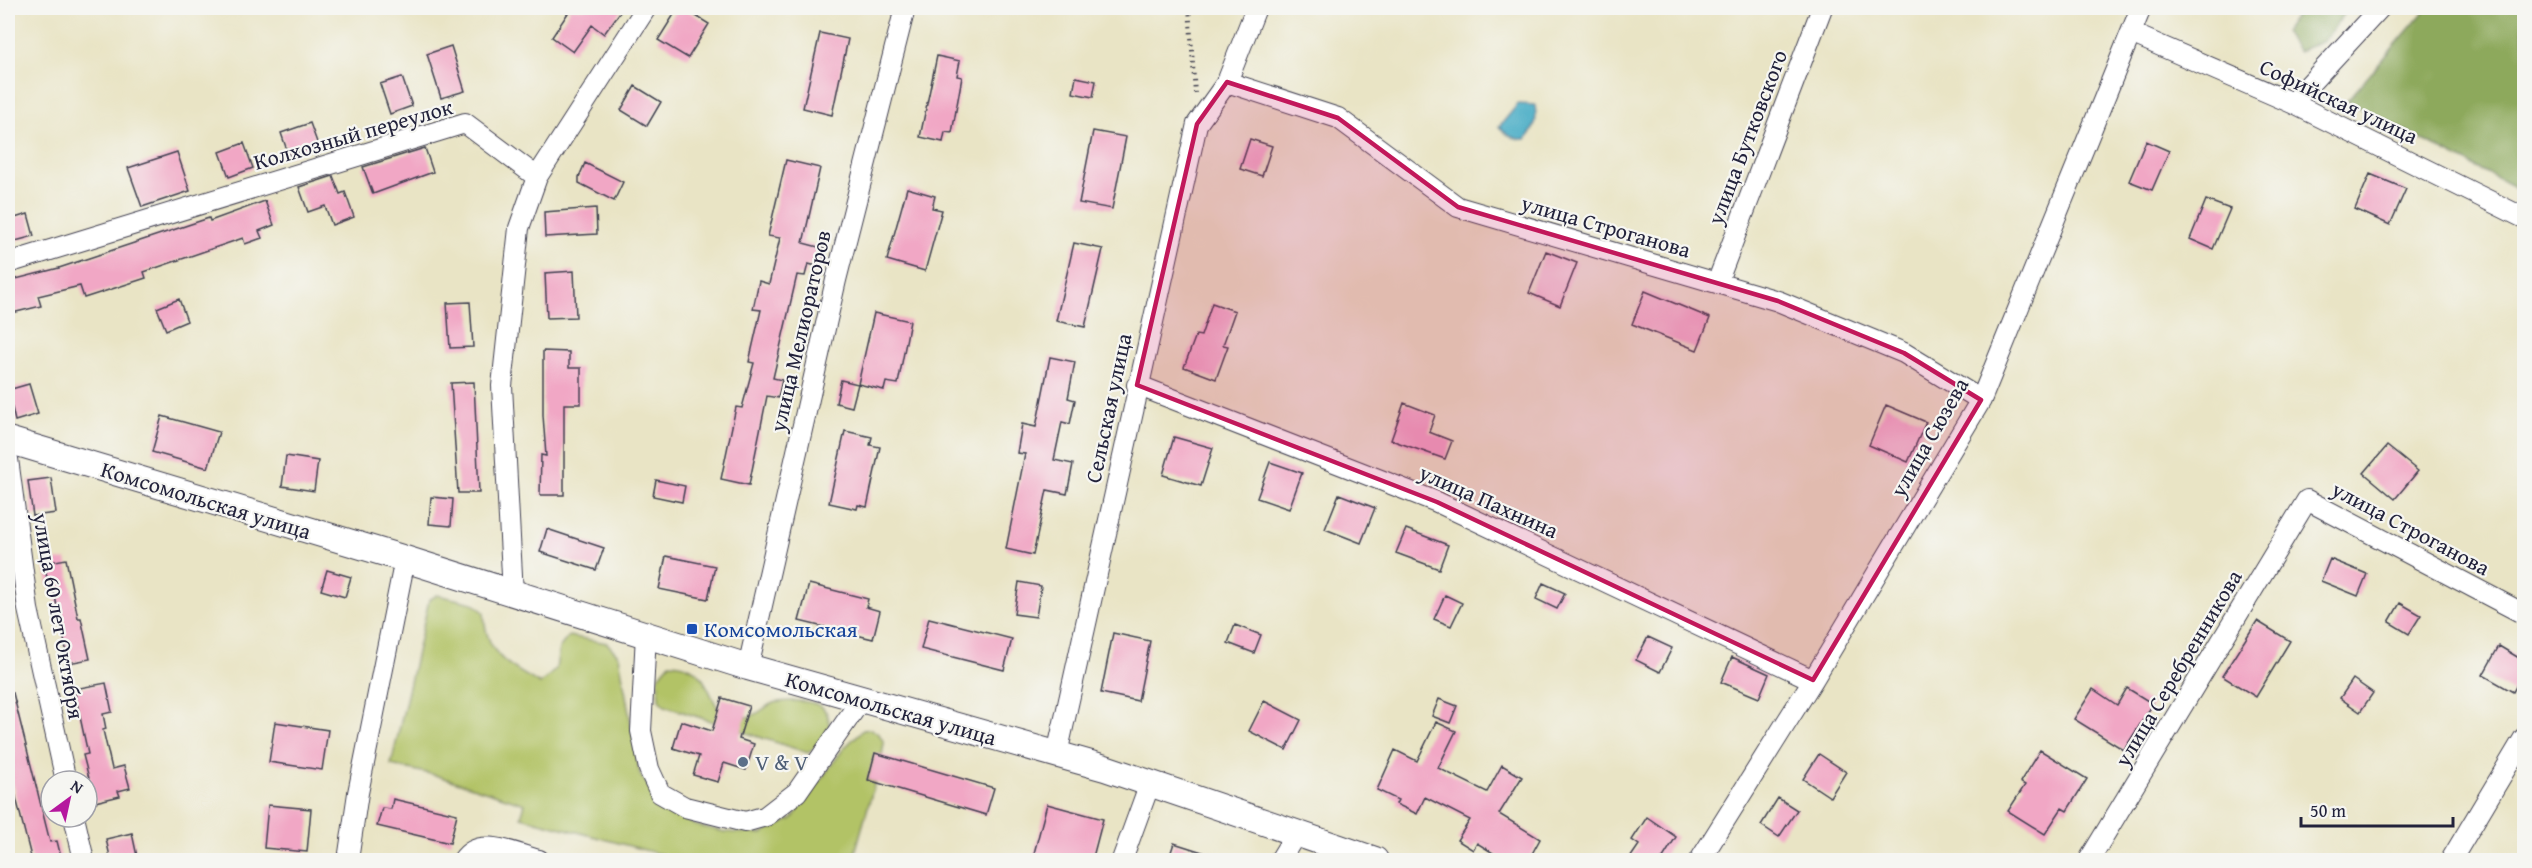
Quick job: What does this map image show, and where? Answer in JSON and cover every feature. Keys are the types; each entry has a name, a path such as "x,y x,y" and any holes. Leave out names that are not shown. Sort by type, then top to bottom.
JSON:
{"main road":[{"name":"Комсомольская улица","path":"8,440 405,559 748,667 1057,754 1297,832 1376,861"}],"street":[{"path":"513,594 502,386 519,228 537,177 646,8"},
{"name":"улица Мелиораторов","path":"748,667 836,279 905,8"},
{"name":"Сельская улица","path":"1057,754 1137,385 1197,124 1227,82 1256,8"},
{"name":"улица Бутковского","path":"1718,283 1822,8"},
{"name":"улица Сюзева","path":"1700,861 1813,680 1982,400 2141,8"},
{"path":"2292,103 2380,8"},
{"name":"Софийская улица","path":"2131,33 2292,103 2524,218"},
{"name":"улица Строганова","path":"1227,82 1338,118 1458,207 1778,301 1904,353 1982,400"},
{"name":"Колхозный переулок","path":"8,263 465,123 537,177"},
{"name":"улица Пахнина","path":"1137,385 1437,502 1813,680"},
{"name":"улица 60 лет Октября","path":"8,459 28,609 63,769"},
{"name":"улица Строганова","path":"2307,500 2524,614"},
{"name":"улица Серебренникова","path":"2089,861 2307,500"},
{"path":"348,861 358,793 405,559"},
{"path":"646,634 641,731 649,769 660,793 685,807 745,822 766,816 797,792 861,700"},
{"path":"2451,861 2524,738"},
{"path":"1122,861 1150,783"},
{"path":"77,829 84,861"},
{"path":"1280,861 1297,832"},
{"path":"463,861 468,852 492,847 539,861"}],"path":[{"path":"1189,8 1197,124"}],"highlighted area":[{"path":"1227,82 1338,118 1458,207 1778,301 1904,353 1981,400 1813,680 1437,502 1137,385 1197,124"}],"green space":[{"path":"2301,8 2349,8 2324,41 2298,51 2284,32"},
{"path":"2427,8 2524,8 2524,192 2347,101"},
{"path":"437,595 473,603 484,612 489,639 500,657 540,684 556,669 559,648 569,636 607,643 619,656 640,775 663,805 694,825 725,832 762,834 792,819 844,748 863,730 871,729 879,734 884,743 882,755 875,754 868,780 875,782 853,860 682,860 521,817 525,804 435,775 391,765 429,600"},
{"path":"670,663 690,667 697,672 719,710 736,716 750,717 771,704 780,702 804,701 819,705 824,709 829,720 828,737 808,753 665,706 659,700 658,677"}],"water":[{"path":"1518,104 1535,105 1535,123 1526,139 1511,137 1499,127"}],"building":[{"path":"566,8 623,8 604,34 592,25 573,52 552,37 570,10"},
{"path":"678,8 683,8 709,24 688,58 658,40"},
{"path":"820,33 848,39 832,115 803,108"},
{"path":"451,46 465,91 441,98 427,54"},
{"path":"937,56 960,61 957,76 962,77 952,133 945,132 943,142 920,137"},
{"path":"402,77 412,106 390,114 380,84"},
{"path":"1076,77 1096,81 1093,97 1073,93"},
{"path":"635,86 661,102 647,126 621,110"},
{"path":"310,123 318,145 289,156 281,133"},
{"path":"1093,131 1126,137 1112,209 1079,203"},
{"path":"1250,139 1272,146 1262,176 1240,169"},
{"path":"2146,141 2169,151 2152,190 2129,181"},
{"path":"244,143 253,168 229,177 220,152"},
{"path":"425,148 433,172 373,194 363,167"},
{"path":"177,152 190,191 142,207 128,168"},
{"path":"786,160 820,168 803,243 826,249 822,267 808,264 805,276 797,275 773,378 782,380 778,398 767,396 749,485 721,479 736,407 742,408 754,363 749,362 761,310 753,309 759,281 769,284 780,238 768,236"},
{"path":"585,163 623,182 614,201 579,183"},
{"path":"2370,174 2406,189 2390,225 2355,209"},
{"path":"333,176 340,194 345,192 354,217 332,225 325,206 308,212 299,187"},
{"path":"907,188 935,196 932,208 942,210 925,271 887,260"},
{"path":"2206,200 2230,209 2213,249 2190,239"},
{"path":"265,201 274,225 259,231 262,238 245,244 243,238 144,272 146,278 84,298 80,286 38,296 41,306 8,314 8,281 59,268 209,218 210,221"},
{"path":"596,208 597,234 545,237 544,212"},
{"path":"28,214 34,236 8,243 8,220"},
{"path":"1074,243 1103,249 1085,327 1056,321"},
{"path":"1546,251 1577,263 1560,306 1529,293"},
{"path":"574,271 576,317 547,318 545,273"},
{"path":"1645,291 1710,318 1697,350 1632,324"},
{"path":"179,299 187,321 166,330 157,308"},
{"path":"470,302 473,347 450,348 447,303"},
{"path":"1212,303 1235,311 1223,345 1228,346 1216,379 1184,367 1196,335 1201,336"},
{"path":"874,313 910,321 898,384 886,382 884,390 858,384"},
{"path":"543,351 569,352 569,368 581,368 581,404 564,404 564,495 540,495 541,455 546,456 543,415"},
{"path":"1050,357 1075,362 1068,398 1075,400 1070,424 1062,422 1054,460 1073,464 1067,494 1047,490 1033,555 1006,549 1025,454 1017,453 1022,424 1036,427"},
{"path":"841,380 858,384 852,407 836,403"},
{"path":"474,382 479,493 458,493 451,383"},
{"path":"29,384 38,414 15,421 8,390"},
{"path":"1404,403 1435,415 1429,432 1452,441 1445,459 1391,440"},
{"path":"1886,405 1926,422 1908,462 1869,445"},
{"path":"162,416 219,432 208,468 152,452"},
{"path":"845,431 872,437 870,445 880,447 867,507 858,505 857,509 829,503"},
{"path":"1174,437 1213,448 1201,486 1163,475"},
{"path":"2387,446 2418,471 2395,499 2364,473"},
{"path":"286,456 318,461 314,491 282,486"},
{"path":"1270,462 1302,473 1289,509 1257,498"},
{"path":"51,478 56,513 33,516 28,481"},
{"path":"656,480 685,486 682,502 653,496"},
{"path":"1339,494 1375,508 1361,543 1325,529"},
{"path":"431,497 453,499 451,526 429,524"},
{"path":"547,529 604,548 596,570 540,552"},
{"path":"1406,529 1448,545 1439,569 1396,553"},
{"path":"666,556 715,566 708,599 659,589"},
{"path":"66,559 78,618 81,618 90,659 69,663 53,587 49,588 44,563"},
{"path":"2330,559 2367,574 2358,596 2321,581"},
{"path":"327,570 351,577 345,597 321,590"},
{"path":"1019,582 1041,586 1036,617 1014,614"},
{"path":"1543,583 1565,593 1557,609 1536,599"},
{"path":"809,584 868,599 866,607 880,611 873,639 799,621"},
{"path":"1445,595 1462,603 1451,626 1434,619"},
{"path":"2400,603 2421,615 2409,634 2389,622"},
{"path":"929,618 1012,639 1004,670 921,649"},
{"path":"2257,621 2290,641 2256,697 2222,676"},
{"path":"1235,625 1261,635 1254,653 1228,643"},
{"path":"1113,633 1150,641 1138,701 1101,693"},
{"path":"1648,637 1672,648 1660,672 1636,660"},
{"path":"2499,646 2524,661 2524,671 2513,692 2483,675"},
{"path":"1732,657 1769,674 1759,698 1721,682"},
{"path":"2353,679 2373,693 2360,712 2340,698"},
{"path":"106,683 112,712 103,714 106,729 103,730 112,769 124,766 130,788 118,791 120,796 99,801 99,769 87,769 83,755 88,754 74,689"},
{"path":"2127,688 2153,704 2124,750 2074,719 2093,689 2117,705"},
{"path":"13,693 39,798 39,829 47,829 50,842 57,841 62,861 32,861 8,766 8,694"},
{"path":"722,698 749,706 739,739 754,744 746,770 724,763 718,782 693,775 699,756 673,748 681,721 712,731"},
{"path":"1439,699 1457,706 1450,723 1432,716"},
{"path":"1264,701 1301,720 1286,750 1249,731"},
{"path":"275,722 328,730 322,770 269,762"},
{"path":"1436,722 1456,731 1438,768 1487,792 1502,765 1522,777 1499,814 1540,839 1528,861 1506,861 1477,843 1473,850 1457,840 1470,820 1425,797 1417,814 1396,804 1398,800 1377,790 1395,750 1417,761"},
{"path":"2040,750 2087,779 2067,811 2062,808 2045,834 2008,811 2025,785 2020,782"},
{"path":"875,753 994,788 986,815 868,780"},
{"path":"1819,754 1846,772 1830,797 1803,779"},
{"path":"1778,798 1797,810 1779,837 1761,825"},
{"path":"393,799 457,814 450,843 377,826 382,808 391,809"},
{"path":"1047,804 1103,819 1092,861 1045,861 1033,857"},
{"path":"268,805 311,809 307,852 264,848"},
{"path":"1647,817 1676,837 1661,861 1628,861 1639,845 1632,840"},
{"path":"132,833 138,861 111,861 106,839"},
{"path":"1174,843 1218,857 1217,861 1168,861"}],"place":[{"name":"Комсомольская","path":"692,629"},
{"name":"V & V","path":"743,762"}]}
